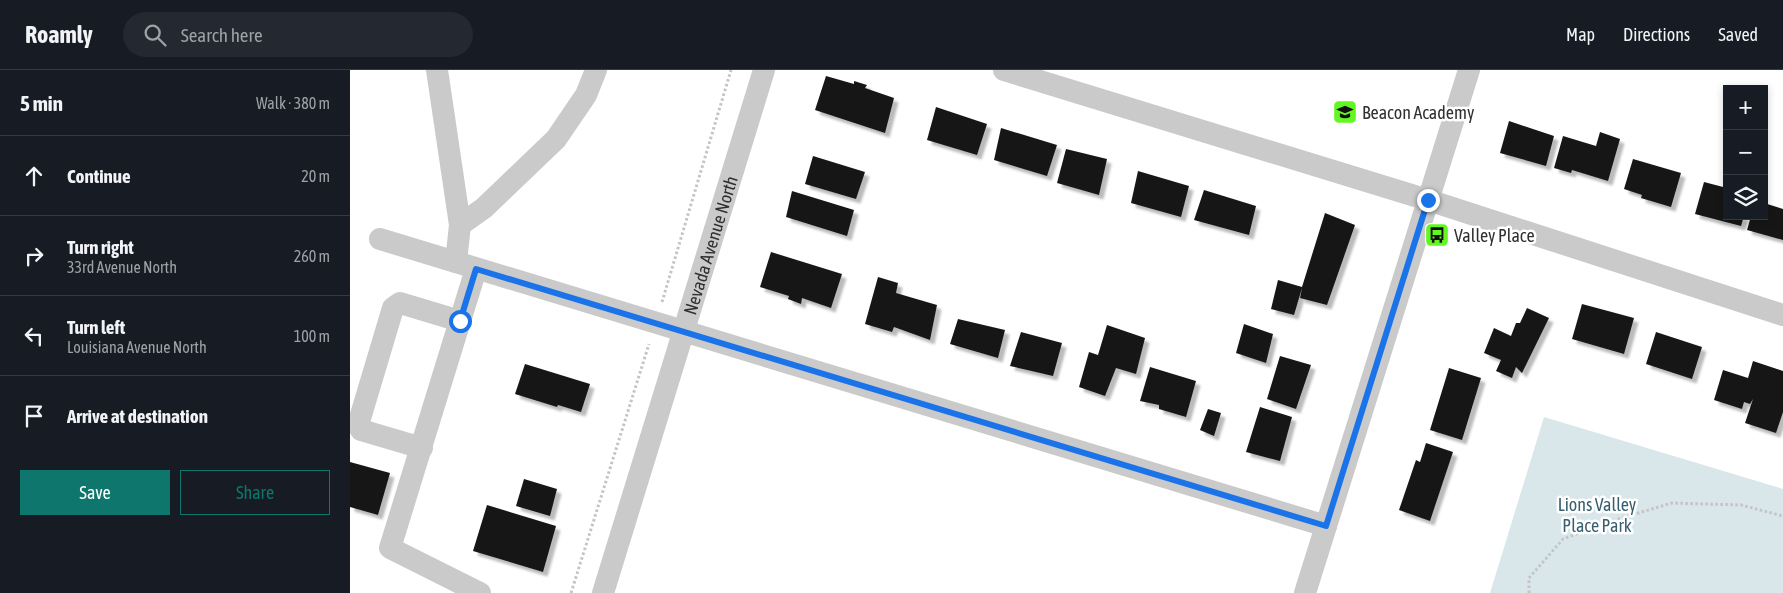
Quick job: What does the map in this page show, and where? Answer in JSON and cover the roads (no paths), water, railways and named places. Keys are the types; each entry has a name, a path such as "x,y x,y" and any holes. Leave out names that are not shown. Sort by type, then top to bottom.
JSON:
{"street":[{"path":"437,70 466,266 460,321 390,548 480,593"},
{"path":"460,225 484,208 556,139 586,95 596,70"},
{"name":"Nevada Avenue North","path":"603,593 764,70"},
{"path":"1004,70 1428,200 1783,315"},
{"path":"1305,593 1469,70"},
{"path":"380,239 1326,526"},
{"path":"422,448 361,430 358,425 393,308 400,303 460,321"}],"place":[{"name":"Beacon Academy","path":"1345,112"},
{"name":"Valley Place","path":"1437,235"}],"park label":[{"name":"Lions Valley Place Park","path":"1597,514"}]}
